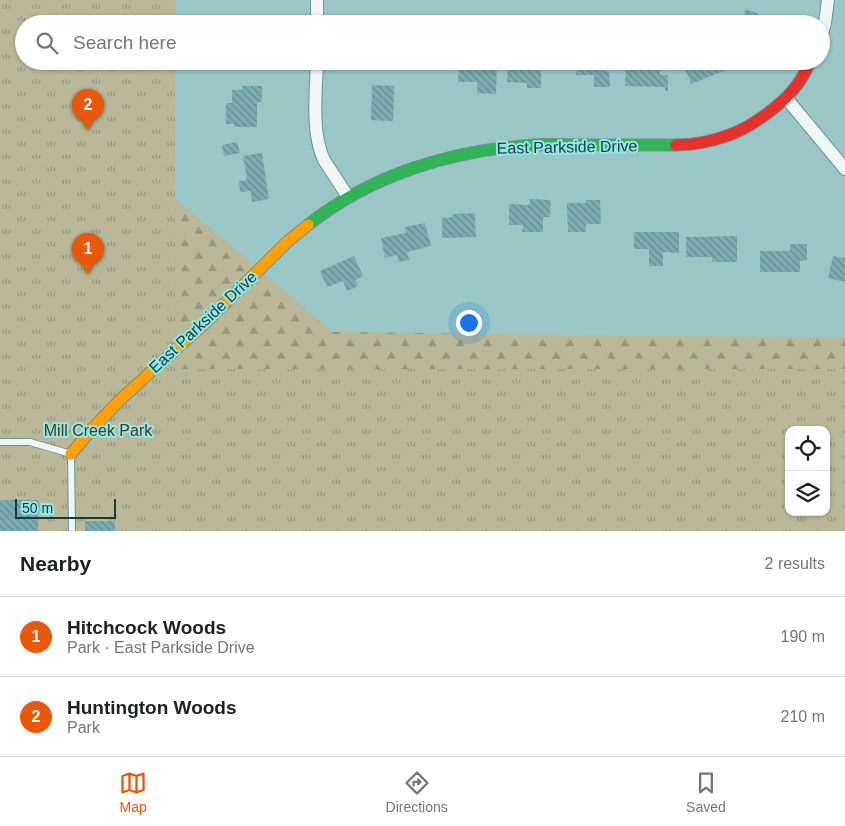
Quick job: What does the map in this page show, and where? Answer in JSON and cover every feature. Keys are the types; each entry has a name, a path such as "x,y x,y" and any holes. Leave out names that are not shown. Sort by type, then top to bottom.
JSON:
{"street":[{"path":"317,0 317,15"},
{"path":"826,15 828,0"},
{"path":"317,70 317,138 324,160 348,197"},
{"name":"East Parkside Drive","path":"72,454 91,430 122,398 204,324 287,242 348,197 382,180 415,167 449,157 484,150 510,146 679,145 708,141 730,134 760,119 786,98 798,84 806,70"},
{"path":"786,98 845,169"}],"lane":[{"path":"0,442 30,442 72,454 72,531"}],"green space":[{"name":"Mill Creek Park","path":"0,0 176,0 176,15 15,15 15,53"},
{"name":"Mill Creek Park","path":"0,0 176,0 176,15 15,15 15,70 175,70 175,369 845,369 845,531 0,531"},
{"name":"Mill Creek Park","path":"20,70 175,70 175,198 333,332 845,338 845,531 149,531"}],"building":[{"path":"746,9 761,15 744,15"},
{"path":"459,70 497,70 496,94 477,93 477,82 458,82"},
{"path":"508,70 541,70 541,88 527,88 527,83 507,82"},
{"path":"576,70 609,71 610,87 594,87 594,75 576,75"},
{"path":"626,70 660,70 660,75 668,75 668,91 665,91 665,87 625,86"},
{"path":"686,70 726,70 691,84"},
{"path":"372,85 394,86 393,121 371,120"},
{"path":"242,86 262,86 262,102 257,102 257,127 234,127 234,124 226,124 226,103 232,103 232,90 242,90"},
{"path":"237,142 240,153 224,156 222,145"},
{"path":"262,153 269,199 252,202 251,191 240,192 239,181 247,180 243,156"},
{"path":"530,199 551,200 550,217 543,217 543,232 522,232 523,225 509,225 509,204 529,205"},
{"path":"585,200 600,200 601,224 586,224 586,232 568,232 567,203 586,203"},
{"path":"475,213 476,237 442,238 442,218 452,217 452,214"},
{"path":"425,223 431,246 407,252 409,260 399,262 397,255 385,258 381,238 406,233 405,227"},
{"path":"634,232 679,232 679,253 663,252 663,266 649,266 649,249 634,249"},
{"path":"737,236 737,262 712,262 712,257 686,257 686,237"},
{"path":"790,244 807,244 807,260 800,261 800,272 760,272 760,251 790,251"},
{"path":"354,256 363,276 355,280 358,286 347,291 343,281 327,287 320,271"},
{"path":"833,256 845,258 845,282 828,278"},
{"path":"0,500 39,500 38,531 0,531"},
{"path":"85,521 115,521 115,531 85,531"}],"traffic: fast":[{"path":"308,225 333,207 386,179 444,159 474,152 540,145 676,145"}],"traffic: slow":[{"path":"71,454 122,398 204,324 287,242 308,225"}],"traffic: jam":[{"path":"676,145 710,141 738,131 757,121 791,92 806,70"}],"place":[{"name":"Huntington Woods","path":"88,130"},
{"name":"Hitchcock Woods","path":"88,274"}]}
